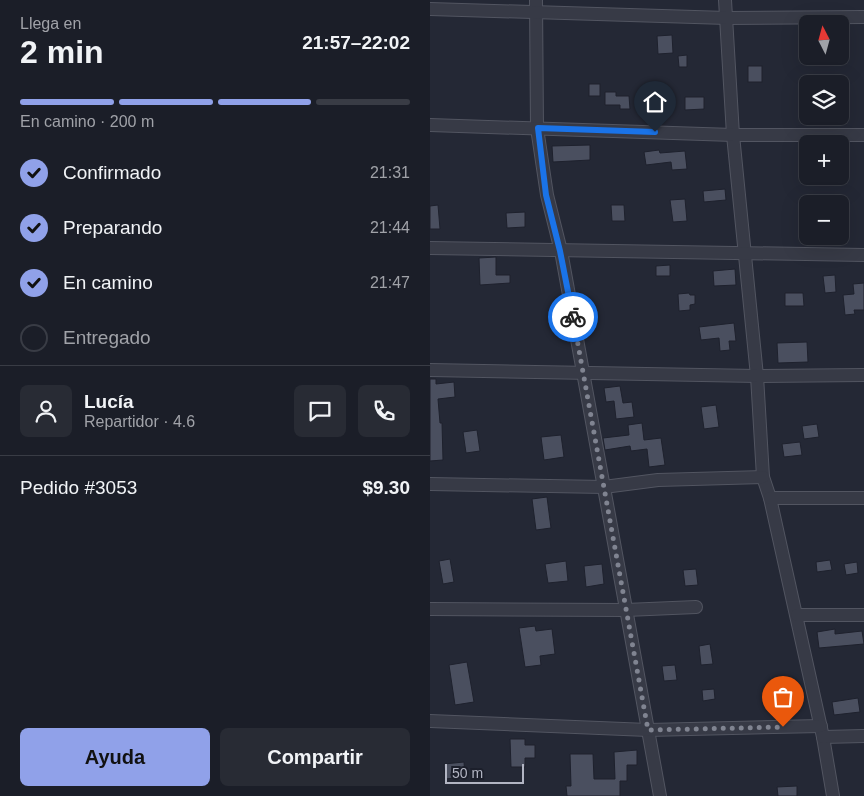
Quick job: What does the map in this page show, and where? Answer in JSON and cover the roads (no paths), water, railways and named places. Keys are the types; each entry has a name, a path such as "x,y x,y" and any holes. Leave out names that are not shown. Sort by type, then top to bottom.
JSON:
{"street":[{"path":"725,0 733,135 743,255 757,376 763,477 770,498 797,615 822,732 833,796"},
{"path":"536,6 538,128 546,195 560,251 583,371 660,796"},
{"path":"430,9 536,6 727,18 864,17"},
{"path":"430,126 733,135 864,135"},
{"path":"430,248 743,255 864,255"},
{"path":"430,370 583,371 757,376 864,375"},
{"path":"430,484 604,487 658,480 763,477"},
{"path":"770,498 864,498"},
{"path":"430,609 626,610 696,607"},
{"path":"797,615 864,615"},
{"path":"430,721 648,730 822,732 864,736"}]}
